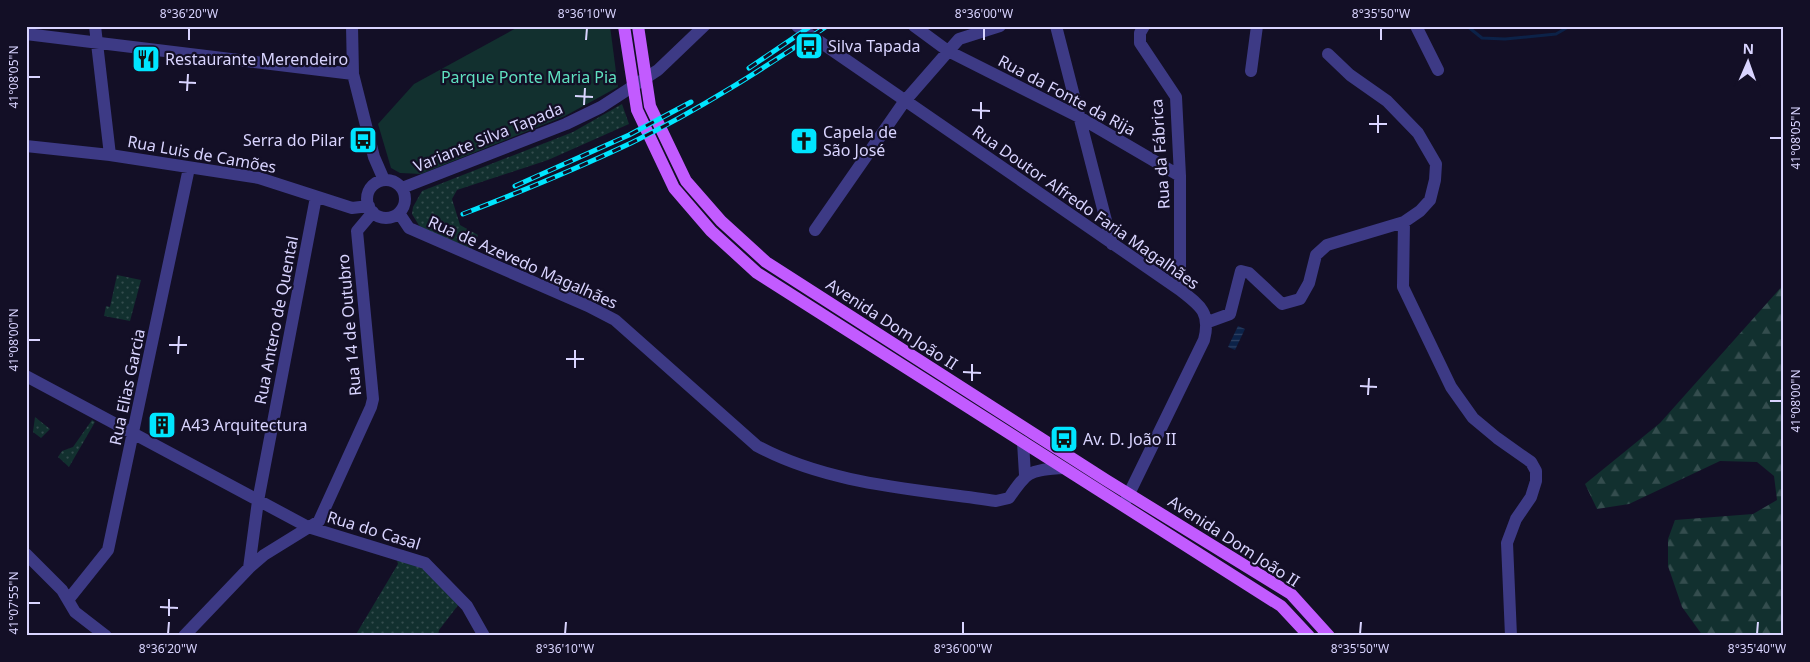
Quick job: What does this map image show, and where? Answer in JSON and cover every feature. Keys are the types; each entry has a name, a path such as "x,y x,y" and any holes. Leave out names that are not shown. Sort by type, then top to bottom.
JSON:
{"main road":[{"name":"Avenida Dom João II","path":"624,26 637,110 674,188 711,231 757,273 1281,606 1309,636"},
{"name":"Avenida Dom João II","path":"638,26 650,106 686,181 721,221 766,262 1290,594 1329,636"}],"street":[{"path":"95,26 110,155"},
{"path":"352,26 353,74 374,157 384,180"},
{"name":"Variante Silva Tapada","path":"402,188 566,124 601,108 658,70 704,26"},
{"name":"Rua Doutor Alfredo Faria Magalhães","path":"797,26 904,102 1180,290 1202,309 1208,322"},
{"path":"815,230 904,102 948,51 959,39 1000,26"},
{"path":"1056,26 1112,244"},
{"name":"Rua da Fábrica","path":"1144,26 1140,33 1140,43 1176,98 1180,176 1180,290"},
{"path":"1251,71 1257,26"},
{"path":"1416,26 1438,70"},
{"name":"Rua da Fonte da Rija","path":"916,27 948,51 1079,117 1180,176"},
{"path":"26,34 353,74"},
{"path":"1123,506 1204,340 1208,322 1230,314 1240,271 1249,273 1282,304 1300,299 1310,283 1316,255 1326,245 1404,222 1420,211 1430,200 1435,180 1436,164 1418,133 1388,100 1350,75 1328,54"},
{"name":"Rua Luis de Camões","path":"26,146 110,155 259,178 352,208 371,209"},
{"name":"Rua Elias Garcia","path":"68,600 108,550 134,435 189,168"},
{"path":"384,180 394,181 402,188 406,198 400,213 389,218 383,218 371,209 370,189 384,180"},
{"name":"Rua Antero de Quental","path":"249,568 258,500 316,197"},
{"name":"Rua 14 de Outubro","path":"184,636 249,568 264,556 319,521 373,399 357,231 371,209"},
{"name":"Rua de Azevedo Magalhães","path":"400,213 409,228 588,306 615,320 758,446 782,459 870,482 996,501 1010,498 1025,475"},
{"path":"1404,222 1403,287 1451,387 1473,418 1496,438 1531,462 1536,471 1536,481 1531,496 1516,520 1507,543 1511,636"},
{"name":"Rua do Casal","path":"26,376 308,527 425,563 467,606 484,636"},
{"path":"1023,442 1025,475 1036,470 1062,468"},
{"path":"26,554 62,590 75,612 106,636"}],"green space":[{"name":"Parque Ponte Maria Pia","path":"520,26 610,26 618,87 565,116 421,174 400,173 391,168 378,124 414,84"},
{"path":"622,104 629,124 548,160 457,190 452,199 460,225 478,235 472,249 420,227 412,214 413,207 422,191 573,132"},
{"path":"117,275 141,280 130,321 104,316 106,306 110,307"},
{"path":"1784,284 1784,636 1703,636 1682,607 1668,566 1668,539 1675,520 1753,514 1777,500 1774,476 1757,462 1720,461 1629,504 1597,509 1585,484 1660,423"},
{"path":"35,417 50,429 41,438 33,432"},
{"path":"92,420 95,422 69,467 58,457 62,451 73,447"},
{"path":"396,557 423,565 459,604 439,630 438,636 355,636 398,564"}],"water":[{"path":"1238,326 1245,329 1235,350 1228,347"}],"waterway":[{"path":"1467,26 1482,38 1505,39 1556,34 1570,26"}],"railway":[{"path":"749,68 811,26"},
{"path":"463,214 527,189 631,143 731,88 827,26"},
{"path":"515,186 629,135 691,102"}],"place":[{"name":"Silva Tapada","path":"809,46"},
{"name":"Restaurante Merendeiro","path":"146,59"},
{"name":"Serra do Pilar","path":"363,140"},
{"name":"Capela de São José","path":"804,141"},
{"name":"A43 Arquitectura","path":"162,425"},
{"name":"Av. D. João II","path":"1064,439"}]}
